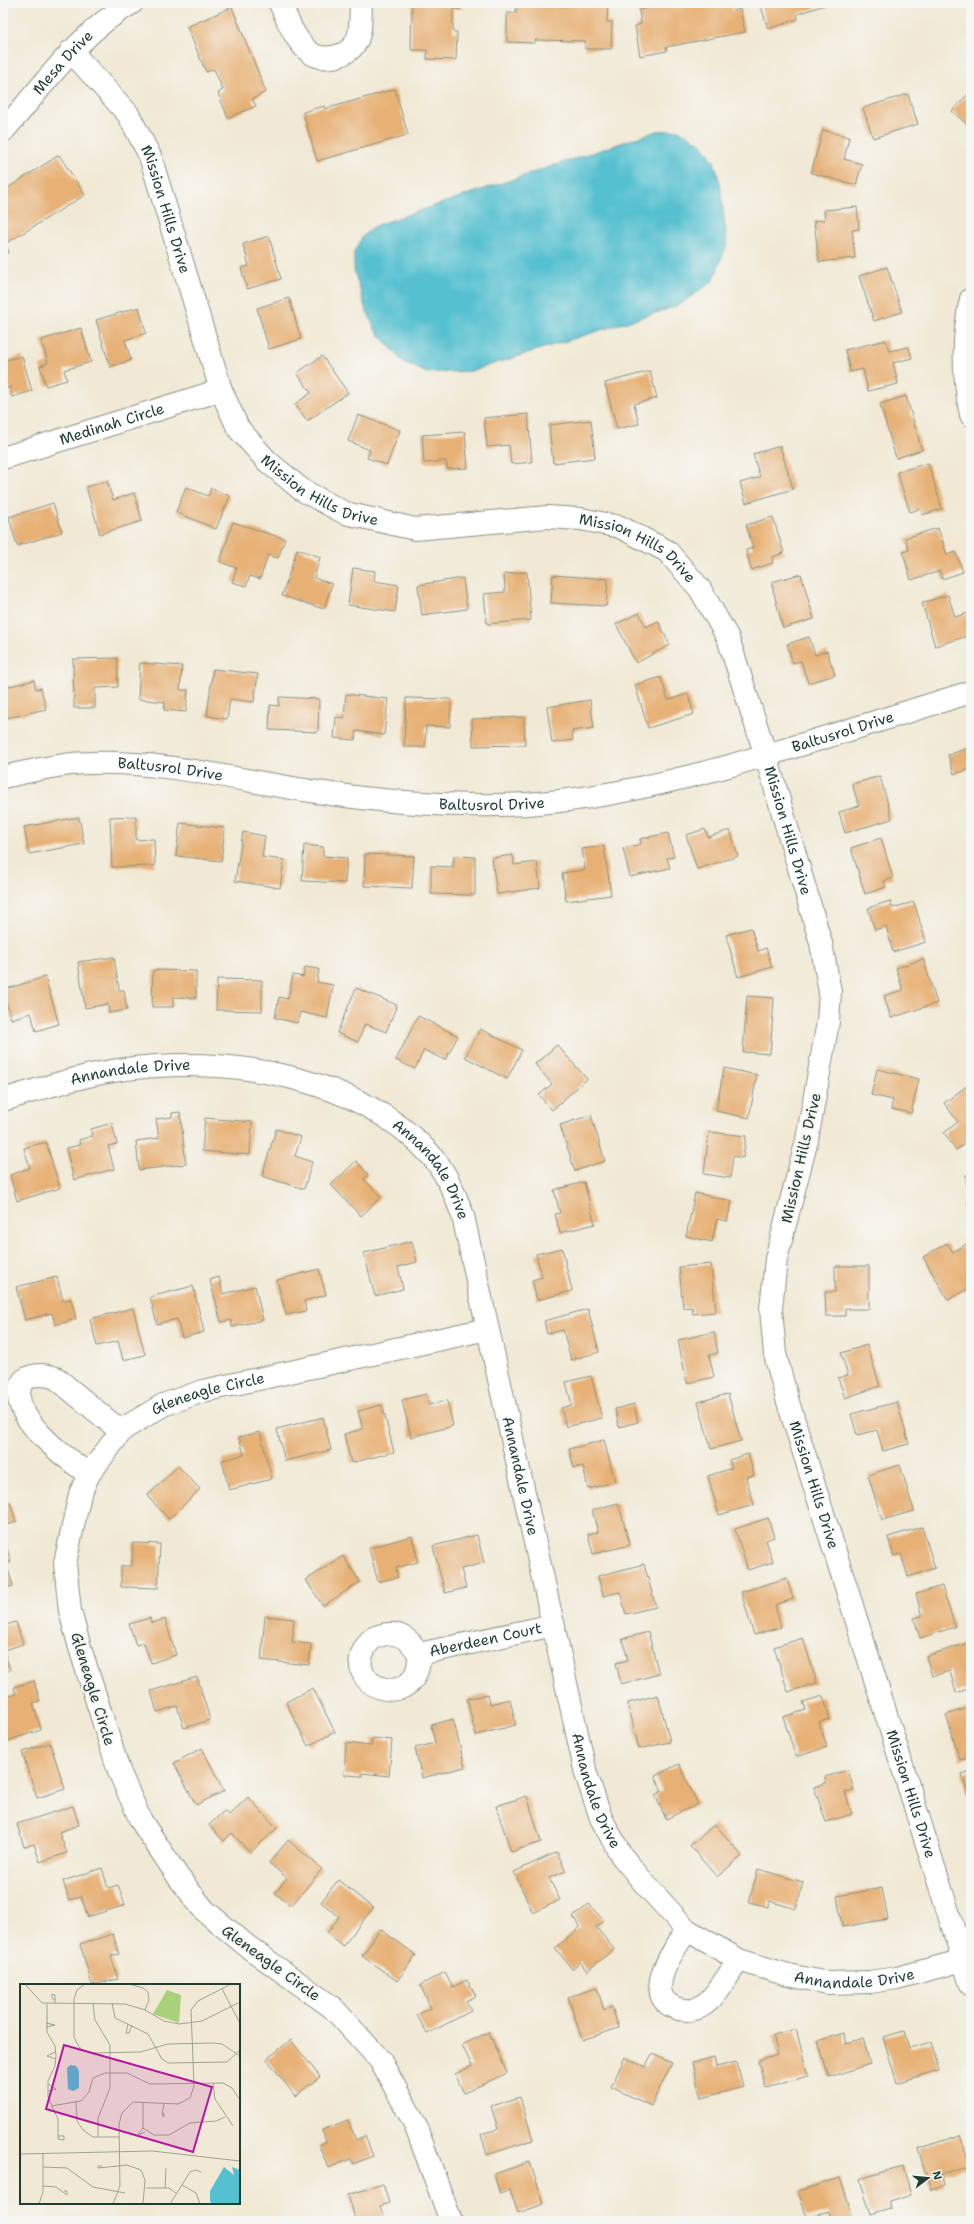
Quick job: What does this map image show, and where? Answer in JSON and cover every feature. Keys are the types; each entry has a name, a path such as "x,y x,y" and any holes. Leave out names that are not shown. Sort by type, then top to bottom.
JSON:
{"street":[{"name":"Mesa Drive","path":"3,131 71,51 95,28 117,11 132,3"},
{"path":"280,3 293,32 308,51 322,57 331,58 347,51 356,42 361,3"},
{"name":"Mission Hills Drive","path":"71,51 128,114 150,156 221,390 238,428 267,461 302,490 345,513 415,529 547,517 581,519 620,527 667,551 700,589 728,638 766,756 821,943 830,992 828,1022 807,1140 776,1259 770,1309 775,1354 788,1402 967,1959 971,1985"},
{"path":"971,299 965,339 964,372 971,416"},
{"name":"Medinah Circle","path":"3,458 221,390"},
{"name":"Baltusrol Drive","path":"3,777 45,768 90,763 162,766 197,770 316,792 381,800 500,805 558,801 621,791 686,777 766,756 971,692"},
{"name":"Annandale Drive","path":"3,1100 83,1077 125,1069 189,1064 257,1070 333,1090 393,1121 431,1155 448,1183 463,1216 586,1774 601,1818 621,1855 687,1930 738,1960 788,1975 828,1983 870,1982 897,1978 967,1959"},
{"name":"Gleneagle Circle","path":"451,2221 414,2122 380,2060 333,2008 241,1942 204,1910 179,1878 141,1821 119,1771 70,1611 65,1563 80,1494 89,1474 123,1429 163,1406 203,1391 488,1328"},
{"path":"89,1474 39,1438 21,1421 16,1413 14,1404 18,1387 29,1377 38,1374 56,1378 112,1424 123,1429"},
{"name":"Aberdeen Court","path":"419,1654 554,1625"},
{"path":"687,1930 665,1966 660,1981 666,2002 672,2007 689,2010 699,2008 707,2003 738,1960"}],"water":[{"path":"678,130 701,143 714,161 720,183 727,244 713,281 682,303 671,308 471,371 427,373 403,362 376,331 365,307 354,270 354,252 363,236 374,226 657,131"}],"building":[{"path":"412,3 462,3 461,9 453,9 453,32 457,32 456,60 427,59 427,50 411,50"},
{"path":"516,3 558,3 558,6 567,6 567,3 608,5 607,22 612,22 611,49 585,49 585,41 535,40 535,43 507,42 507,13 516,13"},
{"path":"656,3 680,3 681,8 690,6 690,3 731,3 733,11 740,9 745,32 666,47 667,51 640,56 635,26 641,24 639,10 657,6"},
{"path":"760,3 831,3 797,14 798,19 768,29"},
{"path":"232,7 266,92 252,99 256,106 228,118 218,93 223,90 214,69 206,72 187,27"},
{"path":"395,89 408,135 317,161 303,112 324,106 325,109"},
{"path":"971,91 971,128 952,111"},
{"path":"908,94 918,124 873,138 863,108"},
{"path":"823,130 849,137 844,159 862,164 856,185 811,173"},
{"path":"59,155 85,195 5,244 9,252 3,256 3,191"},
{"path":"857,207 859,229 852,230 855,258 819,262 814,221 825,220 824,210"},
{"path":"269,236 281,279 247,289 241,268 249,266 243,244"},
{"path":"887,267 902,312 874,321 859,276"},
{"path":"289,298 301,339 269,349 257,308"},
{"path":"139,307 146,333 125,340 131,360 110,367 96,320"},
{"path":"81,328 91,362 64,370 67,380 46,386 40,366 48,363 41,340"},
{"path":"886,340 889,351 909,347 912,358 893,363 898,384 868,391 863,369 850,372 845,350"},
{"path":"22,356 32,391 12,397 10,387 3,389 3,361"},
{"path":"322,356 348,393 307,421 295,404 311,393 297,373"},
{"path":"650,371 657,398 634,404 639,424 617,429 605,383"},
{"path":"906,396 922,450 896,458 880,404"},
{"path":"528,414 532,462 511,464 509,445 487,447 484,418"},
{"path":"358,415 400,430 387,465 367,458 370,450 348,441"},
{"path":"591,420 595,458 553,463 549,425"},
{"path":"465,432 468,468 447,469 446,461 424,463 422,435"},
{"path":"780,446 793,489 746,503 740,483 760,477 753,454"},
{"path":"928,463 942,509 922,515 920,509 910,512 897,472"},
{"path":"107,481 113,500 134,493 142,521 100,534 86,487"},
{"path":"186,487 208,496 211,488 230,496 216,529 176,512"},
{"path":"53,503 62,532 17,546 9,517"},
{"path":"773,517 784,553 772,557 773,563 751,570 746,550 753,548 746,525"},
{"path":"233,522 285,539 278,558 268,555 260,579 250,576 246,586 232,582 237,568 220,562"},
{"path":"938,528 947,555 956,552 963,572 942,579 940,571 911,580 903,552 909,550 905,538"},
{"path":"297,549 320,557 314,578 332,584 324,609 282,596"},
{"path":"353,568 375,571 374,581 399,585 395,612 348,605"},
{"path":"527,572 531,620 487,624 484,594 505,592 504,574"},
{"path":"801,574 814,619 783,628 771,582"},
{"path":"553,575 608,579 606,606 551,603"},
{"path":"463,578 467,609 422,615 418,585"},
{"path":"948,595 955,617 971,612 971,635 935,646 922,603"},
{"path":"639,613 646,627 658,621 670,645 636,663 616,624"},
{"path":"809,637 815,655 827,651 835,675 808,683 801,661 793,663 787,644"},
{"path":"117,658 118,687 95,688 95,708 74,708 73,659"},
{"path":"140,663 182,666 180,690 188,690 186,712 164,710 165,702 138,699"},
{"path":"213,669 258,674 254,702 230,699 227,719 207,716"},
{"path":"661,677 668,700 688,694 694,714 648,728 635,685"},
{"path":"34,680 36,689 41,688 46,709 3,719 3,688"},
{"path":"346,694 388,699 384,735 356,731 355,740 334,738 336,717 344,718"},
{"path":"279,697 319,699 318,732 269,730 270,705 279,706"},
{"path":"406,698 451,699 450,727 426,726 425,747 404,747"},
{"path":"590,700 594,728 572,731 573,740 552,743 547,707"},
{"path":"524,717 525,745 473,746 472,719"},
{"path":"971,747 971,769 954,774 948,755"},
{"path":"880,776 892,819 845,833 839,812 859,806 852,784"},
{"path":"136,816 136,840 154,839 155,866 112,867 110,817"},
{"path":"79,817 84,844 29,854 24,827"},
{"path":"180,823 225,828 221,861 176,856"},
{"path":"705,829 708,837 730,830 738,856 697,869 686,835"},
{"path":"243,832 265,836 262,857 284,860 280,888 235,881"},
{"path":"668,833 674,857 667,858 670,868 630,877 623,848 641,844 640,839"},
{"path":"881,838 893,878 884,881 886,887 865,894 851,848"},
{"path":"304,845 323,847 323,856 347,858 345,883 302,881"},
{"path":"604,846 611,895 566,901 562,873 585,870 582,849"},
{"path":"365,854 414,856 412,888 364,886"},
{"path":"513,855 514,865 537,862 540,888 497,894 492,858"},
{"path":"454,856 475,857 475,895 431,894 431,866 453,867"},
{"path":"3,860 6,868 3,869"},
{"path":"890,901 892,908 914,902 926,942 893,952 886,926 875,930 868,908"},
{"path":"751,928 758,951 766,948 772,967 738,977 726,935"},
{"path":"114,957 119,990 124,990 127,1010 109,1013 108,1004 85,1008 78,962"},
{"path":"923,959 937,1003 891,1018 884,996 903,990 896,968"},
{"path":"305,967 319,969 317,982 333,985 327,1018 300,1012 297,1023 275,1018 279,997 288,999 293,975 303,977"},
{"path":"153,970 196,971 196,998 173,997 173,1007 152,1007"},
{"path":"45,977 59,1024 36,1031 31,1013 11,1019 3,990"},
{"path":"217,979 262,980 262,1011 216,1010"},
{"path":"356,988 397,1005 386,1032 365,1024 358,1042 337,1033"},
{"path":"747,996 774,998 770,1054 743,1052"},
{"path":"418,1016 458,1036 445,1060 424,1050 415,1069 396,1060"},
{"path":"480,1029 522,1050 507,1079 465,1057"},
{"path":"557,1045 587,1079 552,1110 539,1095 552,1084 535,1064"},
{"path":"724,1068 757,1075 749,1118 716,1111"},
{"path":"877,1069 919,1079 911,1113 891,1109 893,1100 871,1095"},
{"path":"968,1085 971,1089 971,1139 956,1150 944,1133 958,1122 944,1103"},
{"path":"180,1112 186,1164 139,1170 136,1141 159,1138 156,1119 172,1117 172,1113"},
{"path":"591,1115 605,1161 575,1171 560,1125"},
{"path":"205,1118 252,1122 250,1155 202,1151"},
{"path":"112,1123 117,1144 108,1146 114,1169 74,1180 66,1148 80,1145 79,1140 92,1136 91,1129"},
{"path":"276,1129 301,1137 295,1156 312,1162 304,1189 262,1176"},
{"path":"709,1132 746,1136 743,1158 733,1156 730,1178 704,1174"},
{"path":"46,1142 60,1188 17,1201 10,1175 30,1168 24,1148"},
{"path":"356,1161 368,1174 364,1179 381,1197 361,1216 331,1185"},
{"path":"971,1174 971,1223 969,1223 966,1175"},
{"path":"584,1182 595,1224 560,1233 555,1214 560,1213 554,1190"},
{"path":"695,1193 732,1201 727,1221 717,1219 712,1242 686,1236"},
{"path":"412,1241 417,1262 398,1267 403,1289 375,1296 364,1253"},
{"path":"947,1243 953,1252 968,1243 971,1249 971,1287 948,1300 923,1257"},
{"path":"562,1248 572,1291 537,1300 532,1280 542,1277 536,1254"},
{"path":"711,1264 716,1312 693,1314 692,1307 683,1308 679,1267"},
{"path":"835,1266 869,1266 869,1309 845,1309 845,1316 826,1316 825,1292 835,1292"},
{"path":"319,1269 326,1295 304,1301 306,1311 286,1315 277,1280"},
{"path":"57,1277 63,1301 71,1299 76,1319 55,1325 52,1313 25,1320 16,1287"},
{"path":"219,1277 223,1294 255,1286 263,1320 232,1327 231,1320 221,1322 210,1280"},
{"path":"193,1286 204,1332 182,1338 177,1319 157,1324 150,1297"},
{"path":"133,1308 145,1355 123,1360 118,1341 97,1346 90,1319"},
{"path":"588,1309 599,1352 571,1360 563,1330 547,1334 544,1321"},
{"path":"714,1332 718,1353 709,1355 714,1377 687,1383 678,1340"},
{"path":"867,1345 880,1386 845,1398 838,1378 848,1375 841,1353"},
{"path":"591,1376 602,1418 566,1427 561,1408 572,1405 566,1382"},
{"path":"426,1394 429,1405 447,1400 453,1426 411,1437 402,1400"},
{"path":"728,1394 741,1441 711,1449 698,1402"},
{"path":"897,1402 909,1444 883,1451 877,1430 857,1435 851,1414"},
{"path":"634,1404 638,1422 619,1427 615,1409"},
{"path":"382,1405 394,1452 351,1463 344,1434 363,1429 358,1411"},
{"path":"323,1417 331,1450 285,1461 277,1429"},
{"path":"260,1432 272,1479 229,1490 222,1460 244,1455 239,1437"},
{"path":"604,1440 615,1482 588,1489 583,1466 574,1468 569,1449"},
{"path":"748,1454 754,1475 746,1477 754,1505 719,1515 708,1476 732,1468 729,1460"},
{"path":"900,1465 914,1511 882,1520 868,1475"},
{"path":"178,1466 200,1489 169,1519 147,1496"},
{"path":"10,1502 16,1522 3,1526 3,1504"},
{"path":"618,1503 630,1545 593,1554 588,1534 598,1532 592,1510"},
{"path":"768,1518 774,1537 766,1540 773,1562 748,1570 735,1529"},
{"path":"922,1527 935,1568 908,1577 901,1554 894,1556 888,1537"},
{"path":"477,1535 484,1563 461,1569 466,1588 445,1593 433,1546"},
{"path":"412,1536 418,1562 396,1568 398,1577 378,1582 369,1548"},
{"path":"5,1542 11,1562 6,1563 13,1586 3,1589 3,1543"},
{"path":"133,1543 160,1544 158,1588 121,1587 121,1566 132,1566"},
{"path":"343,1556 360,1582 323,1606 306,1580"},
{"path":"644,1564 656,1607 626,1614 620,1592 603,1596 598,1576"},
{"path":"787,1578 793,1599 775,1605 781,1627 754,1635 741,1592"},
{"path":"942,1586 955,1627 920,1638 914,1618 922,1616 916,1594"},
{"path":"265,1616 294,1619 292,1642 311,1644 309,1665 261,1660"},
{"path":"150,1618 151,1623 165,1619 176,1655 151,1663 144,1643 136,1645 129,1624"},
{"path":"16,1622 23,1644 4,1650 10,1670 3,1673 3,1626"},
{"path":"648,1632 659,1674 621,1684 616,1663 628,1660 622,1639"},
{"path":"803,1638 817,1683 788,1692 774,1647"},
{"path":"971,1642 971,1688 956,1693 950,1671 932,1676 926,1656"},
{"path":"197,1677 210,1720 184,1728 177,1706 157,1712 151,1691"},
{"path":"34,1681 40,1701 33,1703 41,1730 6,1741 3,1731 3,1698 16,1694 14,1687"},
{"path":"313,1688 335,1732 308,1746 286,1702"},
{"path":"488,1694 490,1704 510,1699 516,1725 476,1735 467,1699"},
{"path":"658,1695 670,1742 639,1749 628,1703"},
{"path":"823,1696 830,1719 819,1722 827,1747 796,1757 783,1717 806,1710 803,1702"},
{"path":"971,1707 971,1757 960,1760 946,1715"},
{"path":"453,1719 465,1767 422,1778 415,1748 435,1743 431,1725"},
{"path":"372,1738 392,1740 389,1776 362,1773 362,1776 344,1775 346,1743 371,1746"},
{"path":"50,1743 65,1789 37,1798 22,1752"},
{"path":"202,1748 224,1791 196,1805 174,1763"},
{"path":"679,1764 698,1804 666,1819 655,1795 662,1791 655,1776"},
{"path":"848,1770 854,1790 845,1792 852,1814 826,1822 814,1787 826,1783 825,1777"},
{"path":"971,1771 971,1794 968,1795 962,1774"},
{"path":"527,1796 541,1842 511,1852 496,1806"},
{"path":"248,1797 277,1828 250,1853 232,1833 224,1841 209,1825 224,1811 229,1815"},
{"path":"73,1806 79,1825 59,1832 67,1853 40,1862 34,1844 24,1847 17,1824"},
{"path":"715,1824 742,1856 717,1877 690,1846"},
{"path":"288,1840 322,1869 291,1906 275,1893 287,1878 269,1863"},
{"path":"557,1852 566,1871 549,1878 560,1900 533,1913 514,1872"},
{"path":"102,1868 108,1888 118,1885 125,1905 88,1917 81,1896 69,1900 63,1881"},
{"path":"758,1869 803,1882 796,1909 769,1901 768,1907 749,1902"},
{"path":"338,1880 373,1908 343,1946 327,1933 339,1917 321,1902"},
{"path":"882,1888 888,1919 842,1927 837,1896"},
{"path":"589,1904 604,1921 596,1927 614,1949 587,1971 580,1962 572,1969 555,1948 580,1927 573,1917"},
{"path":"380,1929 416,1955 397,1981 362,1956"},
{"path":"113,1934 119,1954 111,1956 118,1979 92,1984 80,1944"},
{"path":"445,1972 453,1987 467,1980 476,1996 466,2001 471,2011 427,2034 417,2015 431,2008 420,1985"},
{"path":"597,1988 604,2010 612,2007 619,2028 582,2040 568,1997"},
{"path":"796,2029 808,2076 766,2088 758,2061 778,2055 773,2035"},
{"path":"904,2031 909,2048 931,2042 939,2070 897,2083 883,2037"},
{"path":"489,2032 507,2073 464,2093 455,2074 472,2066 462,2045"},
{"path":"843,2033 846,2043 863,2038 870,2064 829,2077 818,2041"},
{"path":"291,2040 320,2077 295,2096 267,2059"},
{"path":"652,2054 672,2063 651,2106 611,2087 625,2057 645,2067"},
{"path":"714,2057 716,2067 737,2062 743,2087 701,2098 692,2063"},
{"path":"520,2097 533,2140 487,2155 481,2134 498,2129 491,2106"},
{"path":"348,2120 356,2140 365,2136 373,2156 353,2164 351,2159 328,2168 319,2145 326,2142 322,2130"},
{"path":"960,2135 970,2166 941,2175 944,2186 931,2190 918,2149"},
{"path":"530,2162 544,2204 518,2213 510,2190 500,2194 494,2174"},
{"path":"903,2166 911,2194 889,2201 891,2209 871,2215 860,2179"},
{"path":"840,2178 854,2221 831,2221 828,2212 807,2218 798,2191"},
{"path":"383,2184 389,2203 380,2206 385,2221 356,2221 348,2195"}]}
